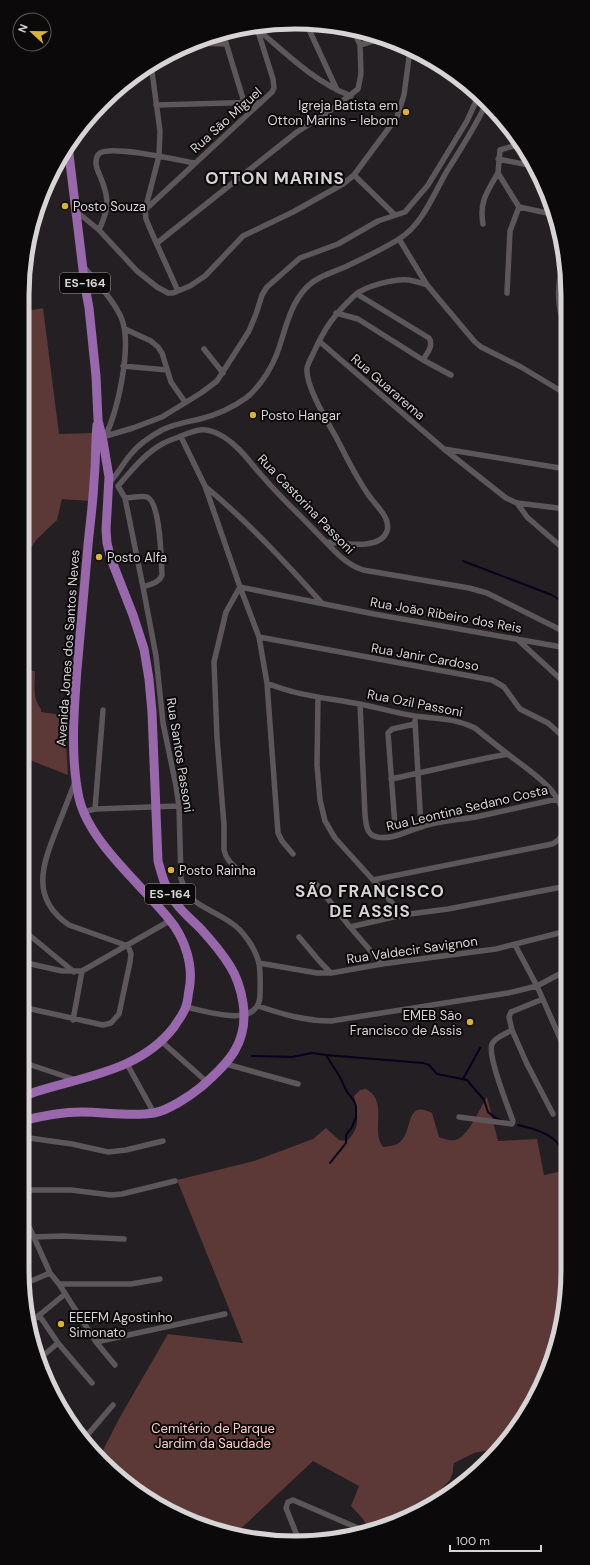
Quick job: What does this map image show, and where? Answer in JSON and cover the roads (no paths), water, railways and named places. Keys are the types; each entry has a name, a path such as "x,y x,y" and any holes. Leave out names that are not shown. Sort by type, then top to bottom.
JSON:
{"highway":[{"name":"ES-164","path":"29,1119 69,1112 121,1114 154,1113 193,1094 226,1064 244,1031 245,1016 242,995 236,975 230,965 200,928 175,903 162,879 158,861 153,732 149,679 144,648 133,614 113,565 107,543 106,530 112,486 105,438 98,420 90,308 82,266 69,155"},
{"name":"Avenida Jones dos Santos Neves","path":"29,1095 127,1064 143,1056 161,1041 180,1019 186,1007 190,985 190,970 185,948 171,920 97,837 83,812 76,781 74,751 75,699 83,598 95,480 94,463 98,420"},
{"path":"94,463 103,463 108,466"}],"street":[{"path":"309,30 338,90"},
{"name":"Rua São Miguel","path":"145,210 272,92 274,88 273,79 257,31"},
{"path":"261,31 321,82 351,96"},
{"path":"157,243 297,132 351,96 358,89 361,84 360,45 356,36"},
{"path":"224,38 244,102"},
{"path":"360,45 374,41"},
{"path":"208,43 226,44"},
{"path":"76,211 99,230 137,271 157,287 168,293 173,293 190,286 205,276 243,236 293,212 343,184 354,175 398,117 404,95 409,54"},
{"path":"152,71 160,131 159,156 145,210 146,219 178,291"},
{"path":"105,438 162,417 201,393 216,381 223,373 248,331 256,314 262,295 267,287 300,258 338,244 372,223 405,212 428,185 467,121 477,101"},
{"path":"156,105 261,102"},
{"path":"112,486 131,454 144,442 163,430 177,424 216,414 232,407 247,397 261,382 272,364 289,316 296,301 306,288 315,280 399,239 414,226 426,212 446,174 479,120 484,108"},
{"path":"483,224 481,213 482,205 485,195 498,173 498,159 500,150 515,146"},
{"path":"99,230 108,209 108,200 96,165 100,153 105,151 120,151 159,156 194,163"},
{"path":"498,159 527,165"},
{"path":"498,173 520,207 548,213"},
{"path":"354,175 395,215"},
{"path":"507,293 510,231 520,207"},
{"path":"399,239 427,285 478,346 522,367 561,391"},
{"path":"82,266 113,303 121,317 125,329 124,366 116,410 105,438"},
{"path":"560,276 559,306 561,315"},
{"path":"326,542 374,543 384,536 387,529 387,523 384,514 360,483 347,462 310,385 307,366 319,341 336,313 357,294 367,288 397,280 408,280 427,285"},
{"path":"357,294 429,338 431,340 431,346 423,360"},
{"path":"336,313 358,319 423,360 450,375"},
{"path":"125,329 151,341 158,346 162,353 166,370 171,382 185,402"},
{"name":"Rua Guararema","path":"319,341 444,449 499,492 516,503"},
{"path":"204,349 223,373"},
{"path":"124,366 166,370"},
{"name":"Rua Castorina Passoni","path":"112,486 154,449 165,442 181,437 194,430 201,429 223,437 239,450 265,480 345,561 363,570 469,588 487,593 561,630"},
{"path":"181,437 205,486 259,637 267,684 278,833 293,854"},
{"path":"444,449 561,468"},
{"name":"Rua Santos Passoni","path":"112,486 125,498 156,656 163,723 179,806 182,879 185,890 197,902 231,922 238,928 254,952 258,963 260,984 258,1006"},
{"path":"205,486 249,525 284,561 321,603"},
{"path":"125,498 148,498 151,501 157,516 162,575 160,580 156,583 143,587"},
{"path":"516,503 561,508"},
{"path":"516,503 527,517 561,547"},
{"path":"237,869 230,862 224,850 224,825 217,738 214,662 226,612 240,587"},
{"name":"Rua João Ribeiro dos Reis","path":"240,587 374,614 561,647"},
{"name":"Rua Janir Cardoso","path":"259,637 492,680 504,687 520,709 548,723 561,735"},
{"path":"518,639 561,679"},
{"name":"Rua Ozil Passoni","path":"267,684 318,697 360,704 415,716 464,722 540,778 551,789 561,807"},
{"path":"318,697 317,764 320,800 325,821 335,838 402,915"},
{"name":"Rua Leontina Sedano Costa","path":"360,704 365,815 369,833 376,837 387,838 406,834 421,827 557,799"},
{"path":"95,809 103,710"},
{"path":"415,716 421,827"},
{"path":"395,826 388,733 392,729 415,724"},
{"path":"391,779 508,754"},
{"path":"29,1009 73,1020 103,1025 111,1023 119,1014 130,962 131,954 128,946 69,925 54,912 47,901 43,886 43,866 76,781"},
{"path":"83,812 95,809 179,806"},
{"name":"Rua Ozil Passoni","path":"373,880 552,844 558,841 561,836"},
{"path":"316,884 382,964"},
{"path":"350,927 402,915 448,909 561,887"},
{"path":"29,964 56,970 74,972 82,971 171,920"},
{"name":"Rua Valdecir Savignon","path":"258,963 317,973 331,973 382,964 496,949 561,933"},
{"path":"29,935 74,972"},
{"path":"300,937 321,964 331,973"},
{"path":"515,945 537,986 561,1040"},
{"path":"73,1020 82,971"},
{"path":"186,1007 226,1016 245,1016 258,1006 293,1017 313,1021 331,1021 508,993 537,986 561,973"},
{"path":"543,999 511,1012 509,1017 512,1030 527,1064 553,1114"},
{"path":"459,1117 510,1125 513,1123 491,1052 494,1041 512,1030"},
{"path":"161,1041 206,1082"},
{"path":"29,1064 76,1080"},
{"path":"127,1064 154,1113"},
{"path":"226,1064 298,1084"},
{"path":"29,1137 108,1152 121,1151 163,1141"},
{"path":"29,1190 71,1190 111,1195 122,1194 175,1181"},
{"path":"29,1228 50,1273 66,1294 96,1342 115,1365"},
{"path":"33,1237 64,1236 124,1239"},
{"path":"30,1282 50,1273"},
{"path":"59,1284 131,1284 160,1279"},
{"path":"34,1320 66,1294"},
{"path":"96,1342 225,1314"},
{"path":"39,1315 70,1358 92,1383"},
{"path":"43,1356 58,1342"},
{"path":"87,1435 113,1405"},
{"path":"297,1536 286,1508 288,1502 293,1500 358,1528"}],"waterway":[{"path":"463,561 552,595 561,601"},
{"path":"463,1079 480,1048"},
{"path":"252,1056 292,1057 312,1053 423,1063 429,1065 437,1074 467,1080 484,1100 488,1112 502,1121"},
{"path":"326,1055 356,1106 356,1118 346,1135 346,1143 330,1163"},
{"path":"518,1125 535,1129 546,1134 561,1145"}],"place":[{"name":"Igreja Batista em Otton Marins - Iebom","path":"406,112"},
{"name":"Posto Souza","path":"65,206"},
{"name":"Posto Hangar","path":"253,415"},
{"name":"Posto Alfa","path":"99,557"},
{"name":"Posto Rainha","path":"171,870"},
{"name":"EMEB São Francisco de Assis","path":"470,1022"},
{"name":"EEEFM Agostinho Simonato","path":"61,1324"}],"district":[{"name":"OTTON MARINS","path":"275,178"},
{"name":"SÃO FRANCISCO DE ASSIS","path":"370,901"}],"park label":[{"name":"Cemitério de Parque Jardim da Saudade","path":"213,1436"}]}
